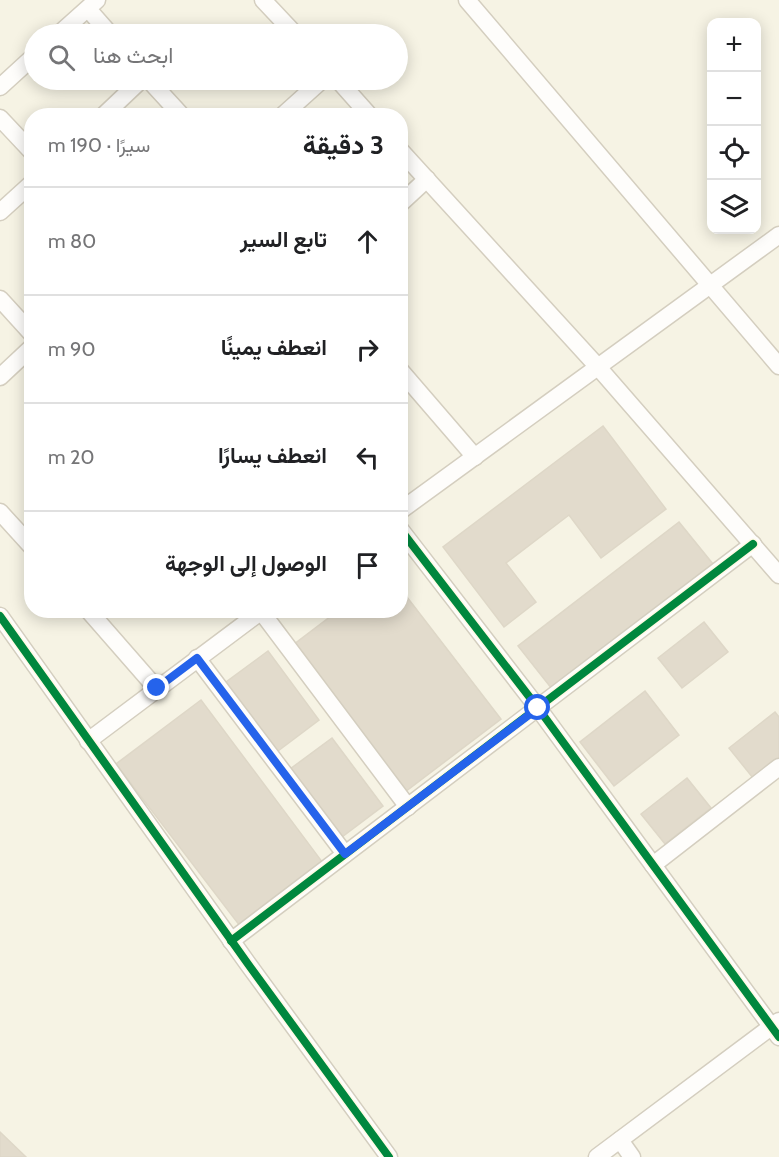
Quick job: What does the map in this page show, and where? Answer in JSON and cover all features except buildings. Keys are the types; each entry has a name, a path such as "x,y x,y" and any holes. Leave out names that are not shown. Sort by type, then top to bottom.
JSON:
{"street":[{"path":"263,0 286,24"},
{"path":"467,0 779,366"},
{"path":"70,24 92,4 104,24"},
{"path":"0,87 24,65"},
{"path":"111,108 130,90"},
{"path":"158,90 175,108"},
{"path":"291,108 311,90"},
{"path":"347,90 363,108"},
{"path":"0,118 24,144"},
{"path":"408,159 598,367 779,575"},
{"path":"408,197 427,179"},
{"path":"0,212 24,190"},
{"path":"408,505 779,235"},
{"path":"0,299 24,325"},
{"path":"0,377 24,354"},
{"path":"408,379 474,457"},
{"path":"0,512 24,538"},
{"path":"408,539 538,708 776,1028 597,1157"},
{"path":"231,941 753,544"},
{"path":"0,616 231,941 389,1157"},
{"path":"95,618 157,688"},
{"path":"88,741 251,618"},
{"path":"266,618 408,807"},
{"path":"197,658 345,854"},
{"path":"653,864 779,767"},
{"path":"620,1140 632,1157"}],"cycle path":[{"path":"408,539 538,708 779,1037"},
{"path":"231,941 753,544"},
{"path":"0,616 248,964 389,1157"}],"route":[{"path":"157,688 197,658 345,854 538,708"}]}
